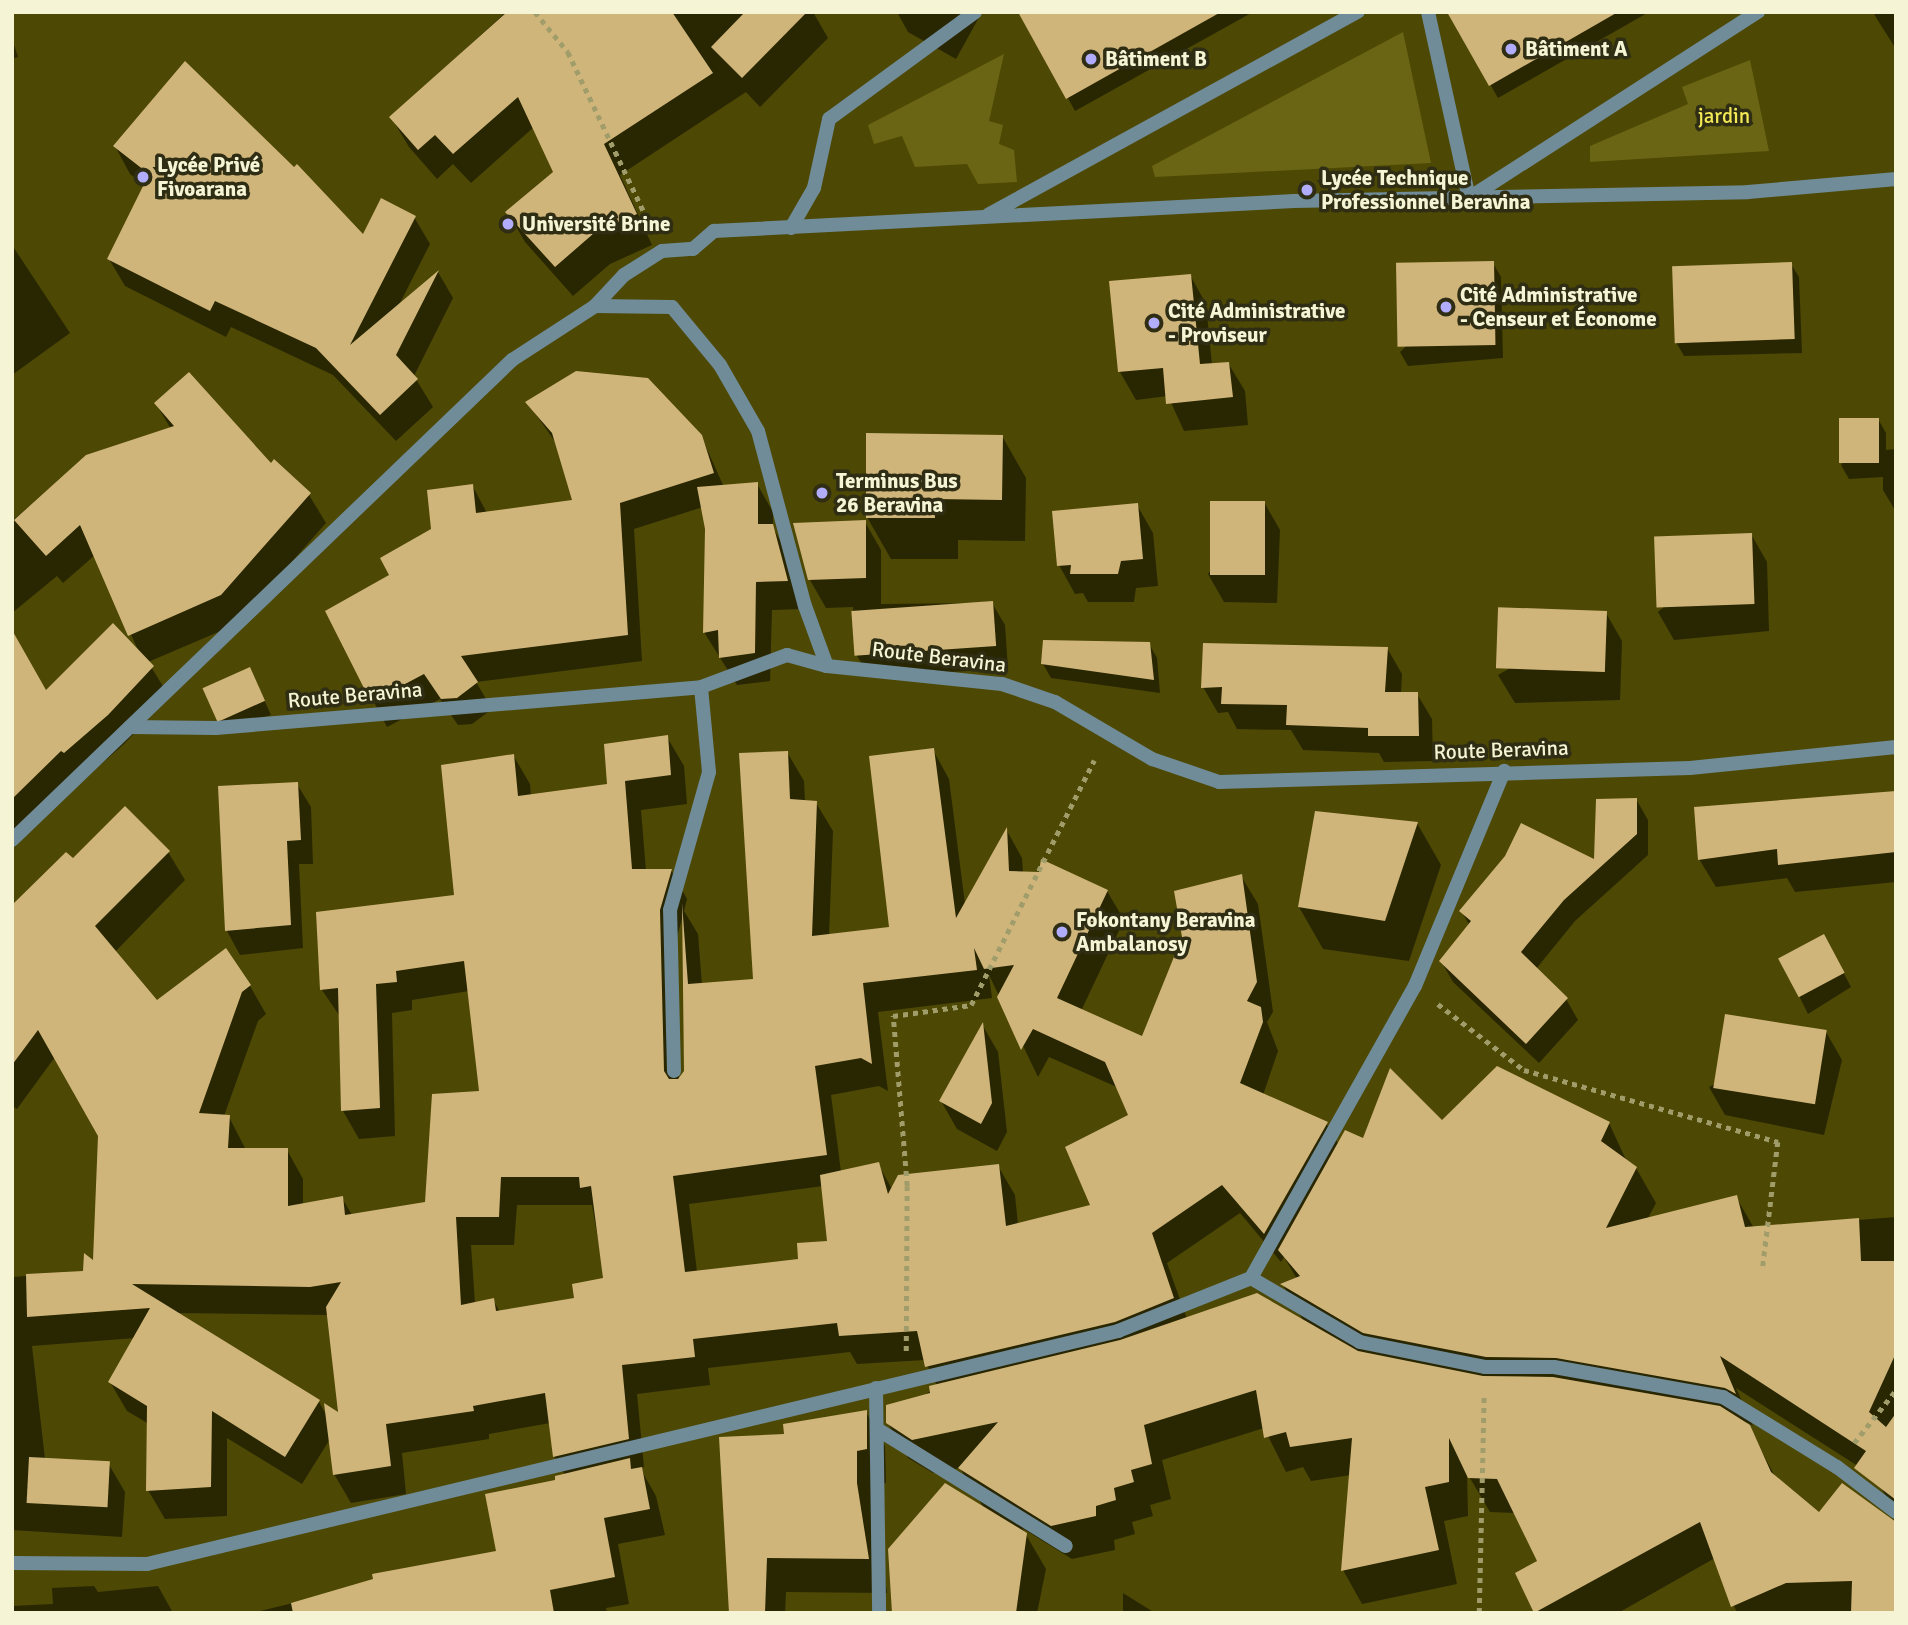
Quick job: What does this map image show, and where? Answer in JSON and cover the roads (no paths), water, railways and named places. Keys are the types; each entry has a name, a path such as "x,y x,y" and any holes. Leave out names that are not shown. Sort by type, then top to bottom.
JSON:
{"street":[{"path":"791,228 814,188 829,120 975,12"},
{"path":"988,215 1358,12"},
{"path":"1428,12 1469,198"},
{"path":"1469,198 1758,12"},
{"path":"12,840 512,360 595,306 624,275 662,251 692,249 714,231 1293,201 1748,192 1896,179"},
{"path":"595,306 672,307 720,365 758,431 805,606 827,666"},
{"name":"Route Beravina","path":"130,727 216,728 701,687 787,655 827,666 1003,684 1055,702 1152,759 1219,782 1504,771 1690,768 1896,747"},
{"path":"674,1071 670,910 709,772 701,687"},
{"path":"12,1563 147,1564 1118,1331 1251,1278 1415,986 1504,771"},
{"path":"1251,1278 1360,1342 1485,1367 1554,1367 1723,1397 1837,1466 1896,1511"},
{"path":"876,1388 879,1613"},
{"path":"877,1429 1066,1546"}],"place":[{"name":"Bâtiment A","path":"1511,49"},
{"name":"Bâtiment B","path":"1091,59"},
{"name":"Lycée Privé Fivoarana","path":"143,177"},
{"name":"Lycée Technique Professionnel Beravina","path":"1307,190"},
{"name":"Université Brine","path":"508,224"},
{"name":"Cité Administrative - Censeur et Économe","path":"1446,307"},
{"name":"Cité Administrative - Proviseur","path":"1154,323"},
{"name":"Terminus Bus 26 Beravina","path":"822,493"},
{"name":"Fokontany Beravina Ambalanosy","path":"1062,932"}],"park label":[{"name":"jardin","path":"1724,116"}]}
